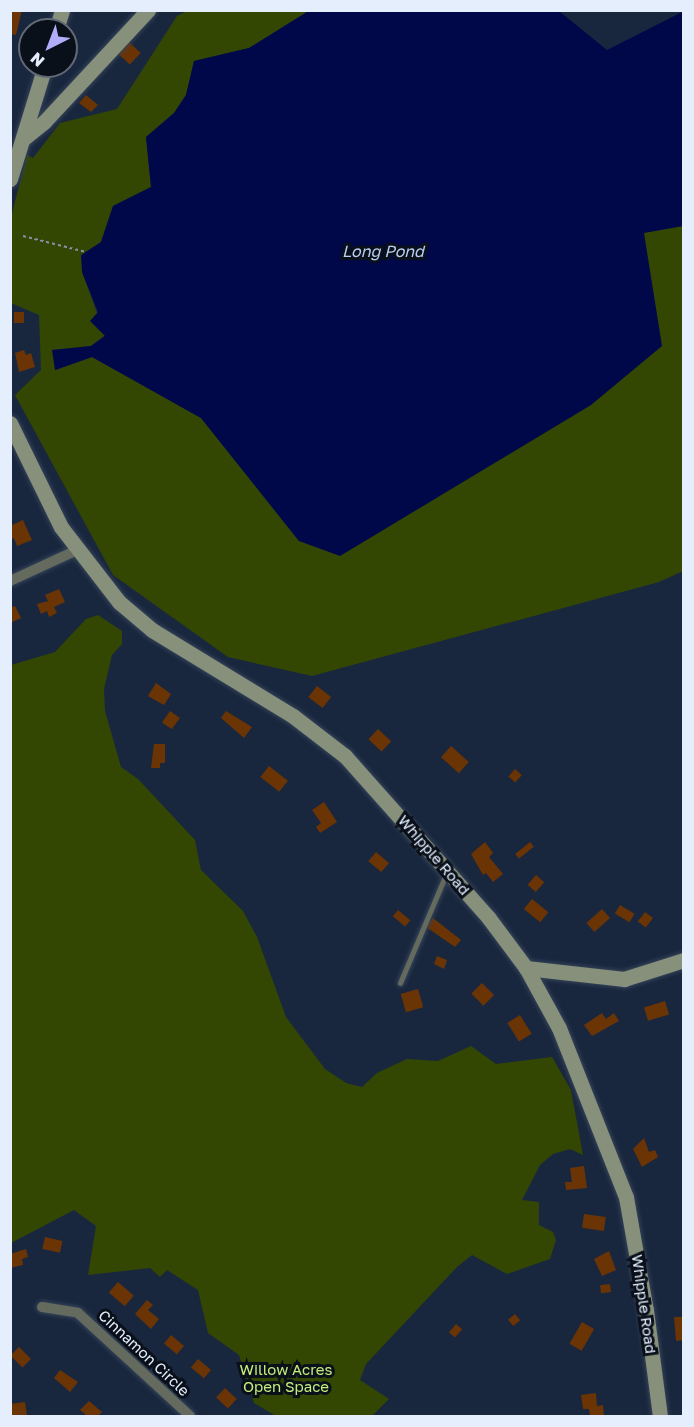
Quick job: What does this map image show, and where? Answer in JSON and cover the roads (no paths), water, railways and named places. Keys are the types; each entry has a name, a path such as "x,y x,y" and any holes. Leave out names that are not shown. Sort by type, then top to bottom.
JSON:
{"main road":[{"path":"22,139 44,122 148,10"},
{"path":"10,179 41,78"},
{"name":"Whipple Road","path":"10,423 61,527 119,602 152,630 293,716 345,756 448,871 526,968 559,1028 626,1197 646,1310 660,1416"},
{"path":"526,968 624,979 684,960"}],"street":[{"path":"10,581 77,550"},
{"name":"Cinnamon Circle","path":"42,1307 78,1313 190,1416"}],"lane":[{"path":"400,983 448,871"}],"water":[{"name":"Long Pond","path":"316,10 559,11 607,50 684,11 683,226 644,233 662,346 591,405 340,556 299,541 201,418 92,357 55,370 52,350 91,346 105,336 90,321 98,312 82,272 81,255 101,242 113,206 151,187 146,137 174,113 186,95 194,61 249,48 307,12"}],"park label":[{"name":"Willow Acres Open Space","path":"286,1378"}]}
